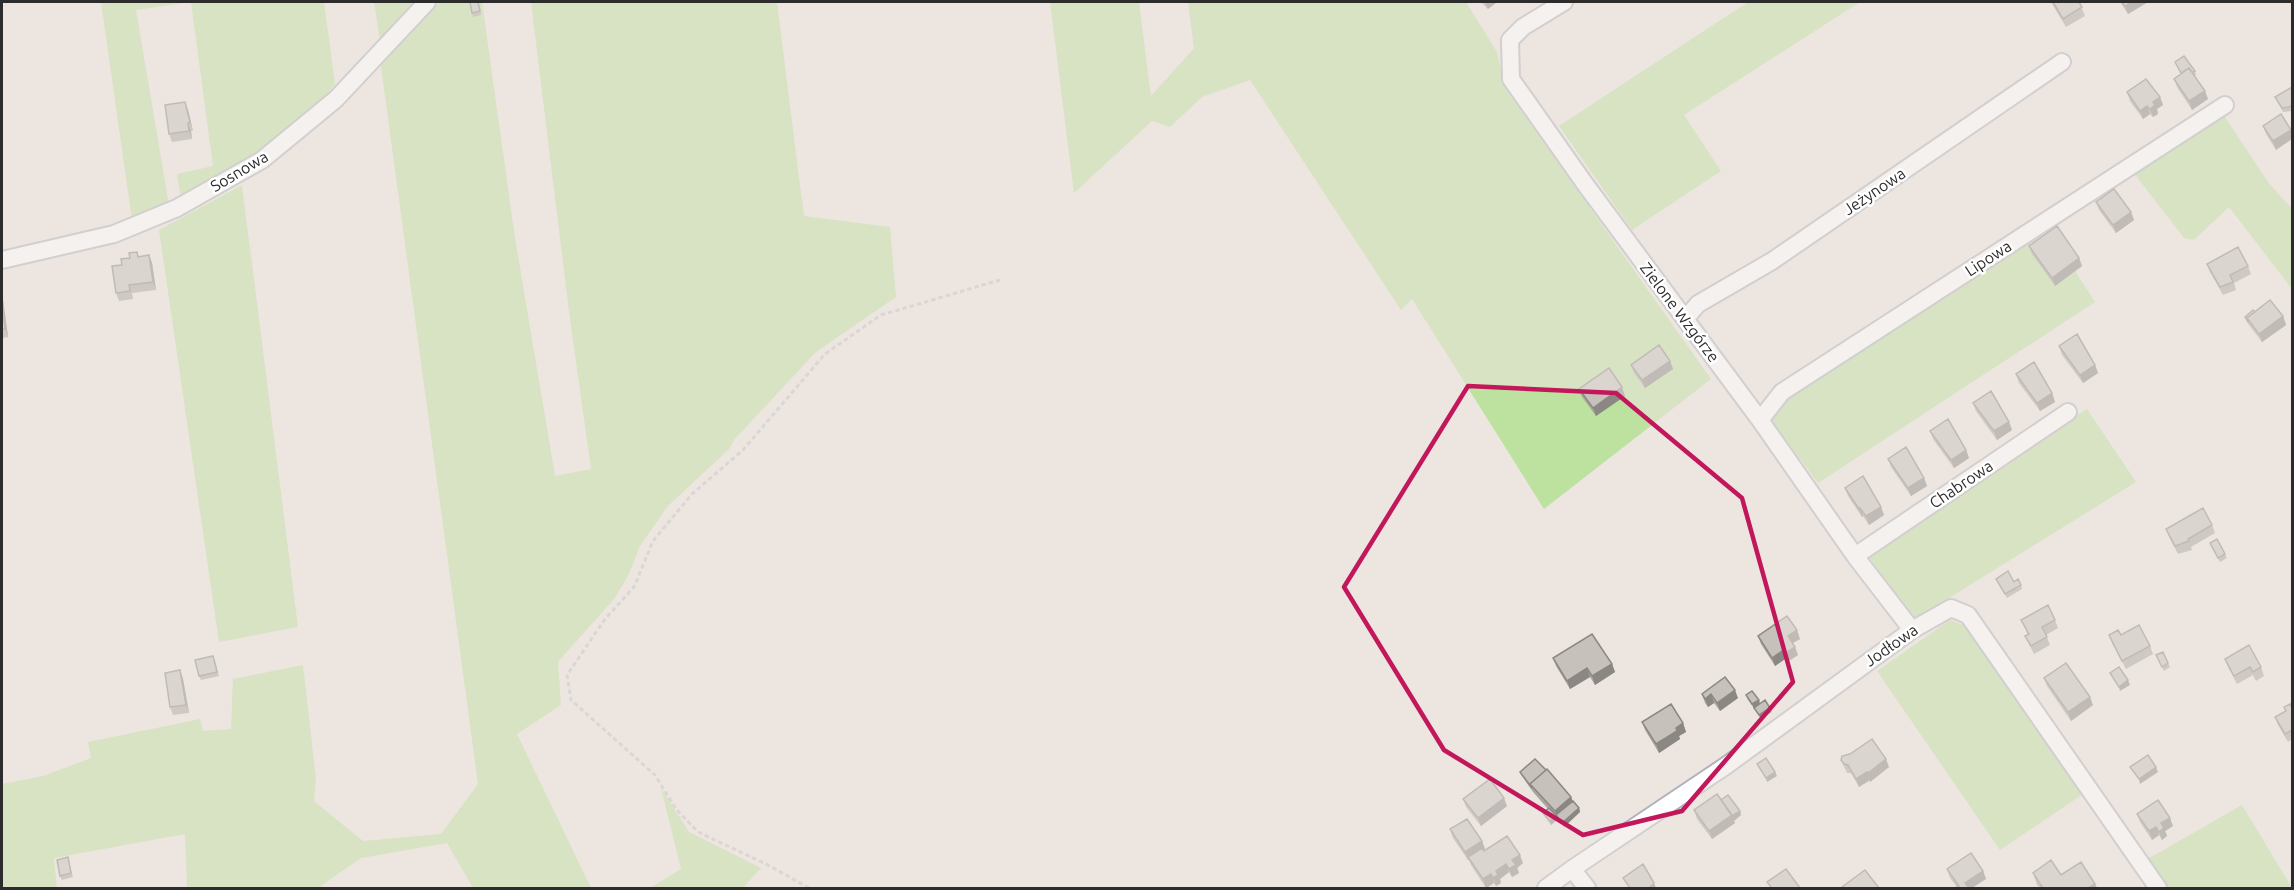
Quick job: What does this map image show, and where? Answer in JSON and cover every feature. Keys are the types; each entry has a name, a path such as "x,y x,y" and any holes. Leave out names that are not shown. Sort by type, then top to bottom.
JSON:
{"street":[{"name":"Sosnowa","path":"2,260 114,234 177,208 262,160 336,99 428,2"},
{"name":"Zielone Wzgórze","path":"1564,2 1523,27 1510,40 1511,79 1585,184 1760,420 1855,556 1912,630"},
{"name":"Jeżynowa","path":"1685,319 1698,304 1772,261 2062,62"},
{"name":"Lipowa","path":"1760,420 1782,392 2225,105"},
{"name":"Chabrowa","path":"1855,556 2068,412"},
{"name":"Jodłowa","path":"1546,888 1572,868 1726,765 1912,630 1951,608 1968,615 2158,888"},
{"path":"1572,868 1587,888"}],"path":[{"path":"809,888 768,865 698,832 676,809 655,775 571,700 567,675 605,619 634,587 653,541 692,494 743,450 825,354 881,315 1000,280"}],"highlighted area":[{"path":"1468,386 1616,393 1742,498 1793,682 1682,811 1583,835 1444,750 1344,587"}],"green space":[{"path":"101,2 191,2 136,10 169,205 132,220"},
{"path":"191,2 324,2 335,84 309,115 267,146 181,199 177,174 213,166"},
{"path":"374,2 416,2 380,40"},
{"path":"440,2 482,2 515,238 555,476 591,469 569,312 531,2 777,2 804,216 890,227 896,297 816,352 734,440 729,449 667,507 640,546 628,576 614,599 558,662 561,705 517,734 591,888 473,888 447,843 361,858 318,888 187,888 185,834 54,858 57,888 2,888 2,784 43,776 91,758 88,742 200,719 203,731 231,729 233,679 303,665 316,779 314,801 363,841 441,834 478,784 380,59"},
{"path":"1050,2 1139,2 1151,96 1194,48 1188,2 1466,2 1497,52 1505,88 1711,379 1544,509 1412,299 1401,310 1250,80 1202,97 1170,127 1152,121 1074,193"},
{"path":"1748,2 1860,2 1684,115 1721,171 1632,230 1559,126"},
{"path":"2223,114 2268,182 2292,209 2292,289 2229,207 2194,240 2184,238 2133,172"},
{"path":"242,185 298,627 219,642 159,230"},
{"path":"2047,227 2095,302 1818,483 1771,420 1787,396"},
{"path":"2087,409 2136,482 1912,621 1870,558 1878,544"},
{"path":"1950,620 1972,628 2086,792 2000,850 1877,671"},
{"path":"661,788 689,832 761,868 743,888 650,888 681,869"},
{"path":"2242,805 2292,888 2165,888 2146,860"}],"building":[{"path":"470,2 478,2 480,11 472,13"},
{"path":"2053,2 2079,2 2082,7 2063,19"},
{"path":"2184,56 2195,71 2192,72 2189,68 2181,73 2175,62"},
{"path":"2189,68 2205,91 2189,101 2174,79"},
{"path":"2146,79 2160,97 2153,102 2155,105 2150,109 2147,106 2140,111 2127,92"},
{"path":"2292,87 2292,105 2282,108 2275,97"},
{"path":"185,102 190,122 188,123 189,131 169,134 165,105"},
{"path":"2281,114 2291,130 2273,141 2263,126"},
{"path":"2114,189 2131,212 2113,225 2096,202"},
{"path":"2057,226 2079,258 2052,278 2029,246"},
{"path":"2238,247 2248,266 2230,275 2233,282 2220,287 2207,264"},
{"path":"137,252 138,257 149,255 153,282 129,285 130,291 116,293 112,266 122,265 121,259 130,258 129,253"},
{"path":"2270,300 2283,316 2259,334 2247,318"},
{"path":"2,305 5,329 2,329"},
{"path":"2253,310 2255,312 2247,318 2249,322 2245,317"},
{"path":"2077,334 2095,365 2080,375 2059,346"},
{"path":"1659,345 1670,361 1642,380 1631,365"},
{"path":"2034,362 2052,393 2037,403 2016,374"},
{"path":"1609,368 1622,387 1593,408 1579,389"},
{"path":"1991,391 2009,422 1994,431 1973,403"},
{"path":"1948,419 1966,450 1951,460 1930,431"},
{"path":"1906,447 1924,478 1908,488 1888,459"},
{"path":"1863,476 1881,507 1866,516 1845,488"},
{"path":"2203,508 2212,525 2188,539 2189,541 2175,546 2166,529"},
{"path":"2217,539 2225,554 2218,558 2210,543"},
{"path":"2008,571 2014,582 2018,579 2021,585 2005,594 1996,579"},
{"path":"2048,605 2055,620 2042,627 2047,637 2031,646 2025,636 2029,634 2021,620"},
{"path":"1787,616 1797,630 1788,636 1795,647 1784,654 1782,651 1772,658 1758,636"},
{"path":"2139,625 2150,646 2122,661 2109,635 2118,630 2121,635"},
{"path":"1592,634 1612,664 1592,676 1587,668 1567,681 1553,658"},
{"path":"2249,645 2261,667 2253,672 2250,667 2234,676 2225,659"},
{"path":"2163,652 2168,663 2162,667 2156,655"},
{"path":"213,656 217,672 199,676 195,660"},
{"path":"2066,663 2090,697 2068,712 2044,678"},
{"path":"2119,667 2128,680 2119,687 2110,673"},
{"path":"180,670 186,705 170,707 165,673"},
{"path":"1725,677 1735,690 1717,703 1711,694 1705,699 1702,694"},
{"path":"1752,691 1759,700 1752,704 1746,695"},
{"path":"1765,700 1770,708 1759,715 1754,708"},
{"path":"1671,704 1683,723 1676,728 1677,731 1656,744 1642,722"},
{"path":"2290,704 2292,730 2285,734 2275,717 2286,711 2284,707"},
{"path":"1872,739 1886,759 1856,779 1848,765 1841,760 1842,756 1850,754"},
{"path":"2148,755 2156,767 2139,779 2130,767"},
{"path":"1766,758 1775,772 1766,778 1757,764"},
{"path":"1535,759 1546,770 1530,784 1532,788 1520,772"},
{"path":"1547,769 1571,797 1555,811 1530,784"},
{"path":"1490,779 1504,798 1478,818 1463,799"},
{"path":"1717,794 1732,815 1709,831 1694,810"},
{"path":"1728,795 1740,811 1732,816 1721,800"},
{"path":"2158,800 2170,818 2161,823 2164,828 2159,832 2156,827 2149,831 2137,814"},
{"path":"1573,801 1579,808 1562,823 1556,815"},
{"path":"1549,808 1556,815 1550,821 1543,813"},
{"path":"1467,819 1482,841 1465,852 1450,829"},
{"path":"1507,836 1520,855 1512,860 1516,865 1509,869 1506,864 1496,871 1498,875 1493,878 1491,874 1483,879 1468,857 1482,848 1484,851"},
{"path":"1971,853 1983,871 1965,883 1969,888 1955,888 1959,886 1947,869"},
{"path":"68,857 71,873 60,876 57,860"},
{"path":"2051,860 2061,875 2081,862 2095,884 2088,888 2043,888 2033,873"},
{"path":"1643,864 1654,883 1649,888 1630,888 1623,878"},
{"path":"1786,869 1800,888 1769,888 1771,887 1767,882"},
{"path":"1865,870 1879,888 1842,887"}]}
